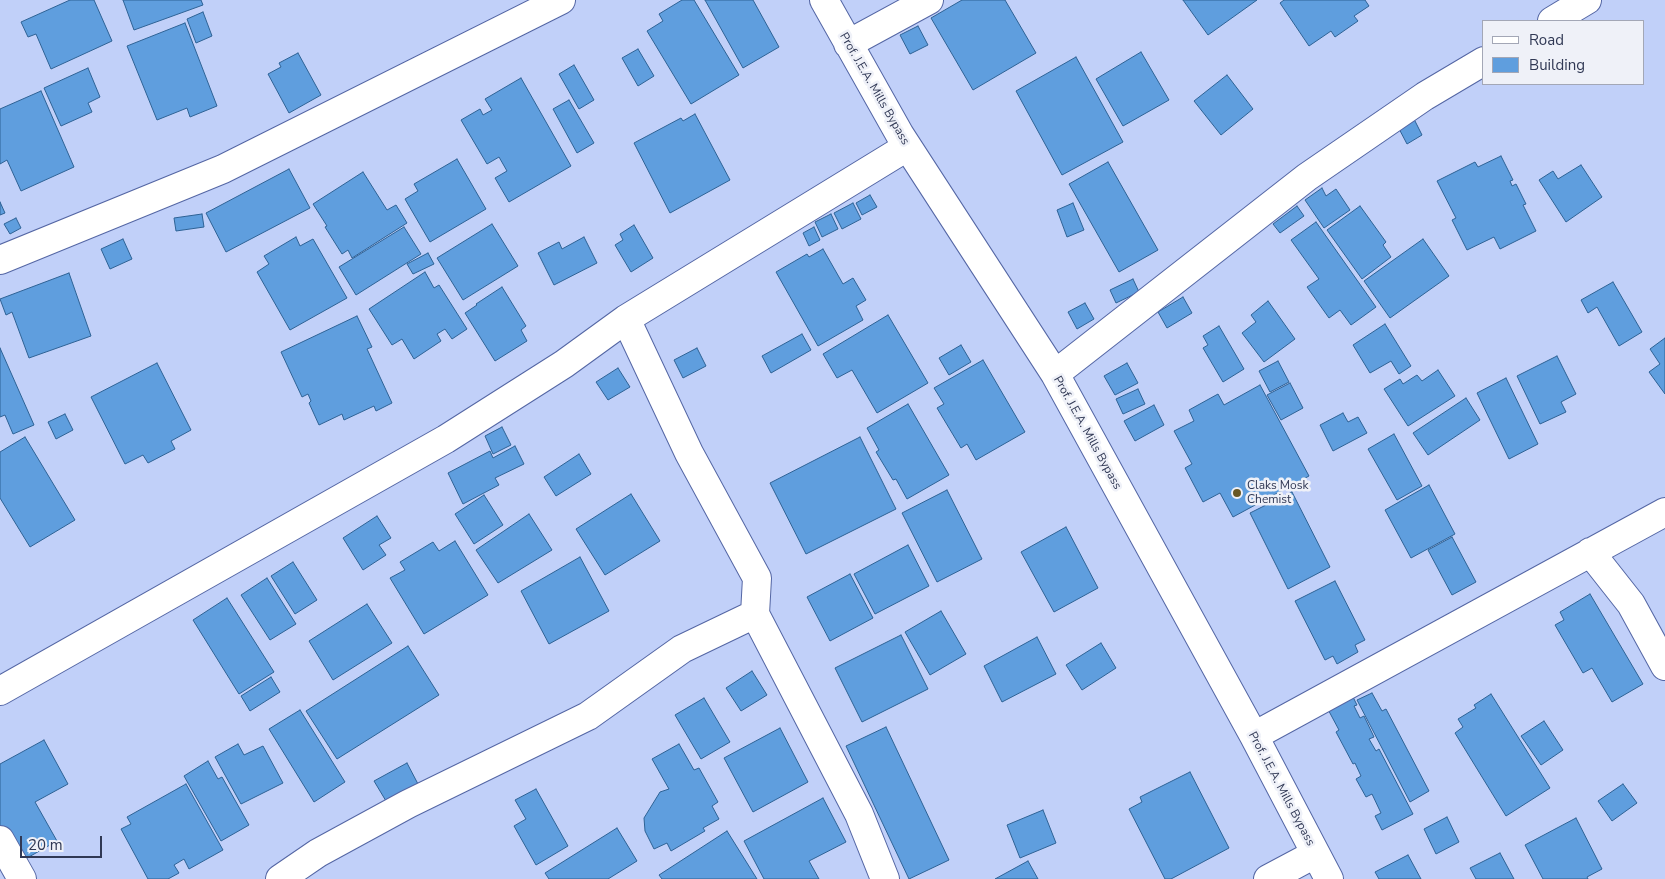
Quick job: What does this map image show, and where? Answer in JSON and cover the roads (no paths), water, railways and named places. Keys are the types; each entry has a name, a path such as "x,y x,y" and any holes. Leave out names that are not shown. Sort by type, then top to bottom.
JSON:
{"street":[{"path":"0,260 223,169 561,0"},
{"name":"Prof. J.E.A. Mills Bypass","path":"824,0 907,147 1055,374 1254,736 1329,879"},
{"path":"848,44 929,0"},
{"path":"1554,20 1587,0"},
{"path":"1055,374 1307,178 1425,96 1482,63"},
{"path":"0,691 446,439 564,364 626,319 907,147"},
{"path":"626,319 689,453 757,578 755,614 859,814 885,879"},
{"path":"1254,736 1665,512"},
{"path":"1590,552 1631,604 1665,666"},
{"path":"280,879 318,853 408,804 588,716 682,649 755,614"},
{"path":"0,840 22,879"},
{"path":"1268,879 1315,854"}],"place":[{"name":"Claks Mosk Chemist","path":"1237,493"}]}
